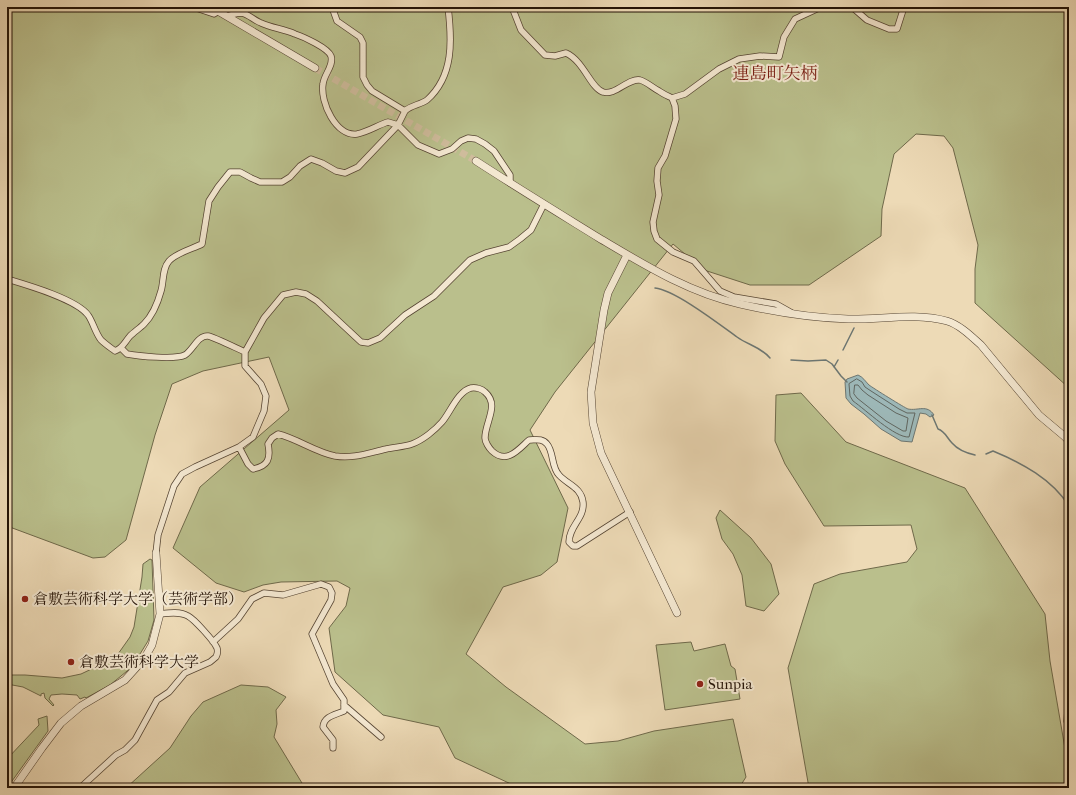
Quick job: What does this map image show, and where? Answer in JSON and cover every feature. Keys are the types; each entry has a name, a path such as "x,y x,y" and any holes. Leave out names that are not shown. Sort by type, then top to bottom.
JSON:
{"street":[{"path":"193,7 214,14 219,12"},
{"path":"211,7 315,68"},
{"path":"332,7 337,22 360,37 363,43 363,77 367,85 372,91 405,111"},
{"path":"7,280 23,284 72,302 81,307 88,315 101,340 115,351 122,348 129,337 145,323 154,309 161,291 164,279 164,270 168,262 177,255 202,244 209,201 230,172 240,172 260,182 282,182 300,166 311,159 336,171 345,173 358,167 398,125 405,111 409,107 422,103 437,89 445,76 450,49 451,29 449,7 444,7"},
{"path":"512,7 521,30 545,55 555,56 566,53 573,56 580,63 598,89 604,93 609,93 634,80 640,80 672,98 675,106 676,119 665,156 658,168 657,181 659,195 653,222 657,239 673,252 694,261 720,291 734,297 776,304 795,314"},
{"path":"672,98 685,94 719,69 740,59 760,56 779,57 784,37 795,19 821,7"},
{"path":"852,7 867,20 890,29 897,29 904,7"},
{"path":"227,16 243,13 266,25 295,34 324,48 330,54 332,63 323,83 324,99 329,114 336,124 345,132 356,134 371,130 388,122 398,125 418,144 439,154 452,149 468,138 476,139 485,144 494,152 510,176 510,183"},
{"path":"476,161 627,255 658,272 713,297 742,305 795,314 848,319 922,317 948,322 959,327 972,336 981,345 1039,415 1069,441"},
{"path":"14,788 61,723 81,706 125,680 144,659 152,645 160,614 156,553 158,535 174,486 182,474 239,447 253,436 264,411 266,396 261,384 246,366 245,352 264,318 283,295 296,292 306,294 318,301 361,342 368,343 380,338 405,315 434,296 470,260 486,253 509,247 520,239 530,230 544,204"},
{"path":"627,255 608,293 604,310 591,392 592,423 601,453 677,613"},
{"path":"122,348 127,354 140,357 178,357 185,355 202,338 209,336 245,352"},
{"path":"239,447 248,464 253,469 260,468 268,460 270,452 268,444 272,438 278,434 334,456 352,457 413,444 442,422 459,397 471,388 479,388 488,395 492,406 485,438 489,448 496,455 508,457 518,451 529,440 542,440 548,444 554,467 559,475 579,491 583,502 583,511 569,535 569,542 573,546 577,546 630,512"},
{"path":"213,642 238,619 252,599 264,593 283,595 321,584 328,587 332,594 332,600 312,634 333,684 344,700 344,711 327,718 324,721 323,727 332,740 333,748"},
{"path":"80,788 116,756 131,745 156,700 169,692 185,673 210,662 216,657 217,649 213,642 187,615 174,613 160,614"},
{"path":"1067,721 1069,692"},
{"path":"344,705 381,737"}],"green space":[{"path":"7,7 1069,7 1069,388 975,303 975,269 978,245 953,148 944,136 916,134 894,154 882,209 881,236 809,285 750,285 704,270 673,244 555,392 530,430 568,508 557,562 541,575 503,587 466,654 506,687 585,744 618,741 654,731 733,719 746,777 739,788 507,788 511,784 455,758 439,727 383,715 335,672 329,628 346,606 350,588 337,581 281,582 263,585 244,592 216,583 173,548 200,487 289,410 269,357 203,371 172,384 155,435 126,540 105,557 93,558 7,526"},
{"path":"801,393 846,442 965,488 1045,614 1050,661 1069,772 1069,788 809,788 788,668 814,584 840,574 907,562 917,549 911,525 824,526 785,464 775,441 776,395"},
{"path":"720,510 751,538 771,564 779,594 764,611 746,606 742,575 733,554 722,539 716,518"},
{"path":"150,559 152,560 154,620 148,641 132,667 110,685 86,698 80,699 77,695 51,695 49,699 54,705 53,706 45,698 44,693 41,694 41,696 23,687 7,684 7,675 62,678 81,674 118,654 130,637 134,627 143,564"},
{"name":"Sunpia","path":"691,642 694,651 725,644 731,666 735,669 740,699 665,710 656,645"},
{"path":"241,685 268,687 286,697 276,710 277,724 274,737 305,788 126,788 170,748 191,716 203,702"},
{"path":"47,716 48,731 7,788 7,759 39,725 38,719"}],"water":[{"path":"858,375 869,385 906,408 925,409 934,415 930,417 926,414 920,413 912,442 901,441 881,429 846,398 845,382 847,379"}],"waterway":[{"path":"655,288 664,290 685,301 741,340 763,351 770,358"},
{"path":"843,350 854,328"},
{"path":"791,360 826,360 832,364 847,382"},
{"path":"834,367 838,360"},
{"path":"932,415 938,429 944,433 957,448 975,455"},
{"path":"986,454 993,451 1036,473 1054,488 1069,506"}],"tunnel":[{"path":"315,68 476,161"}],"place":[{"name":"倉敷芸術科学大学（芸術学部）","path":"25,599"},
{"name":"倉敷芸術科学大学","path":"71,662"},
{"name":"Sunpia","path":"700,684"}],"district":[{"name":"連島町矢柄","path":"775,73"}]}
